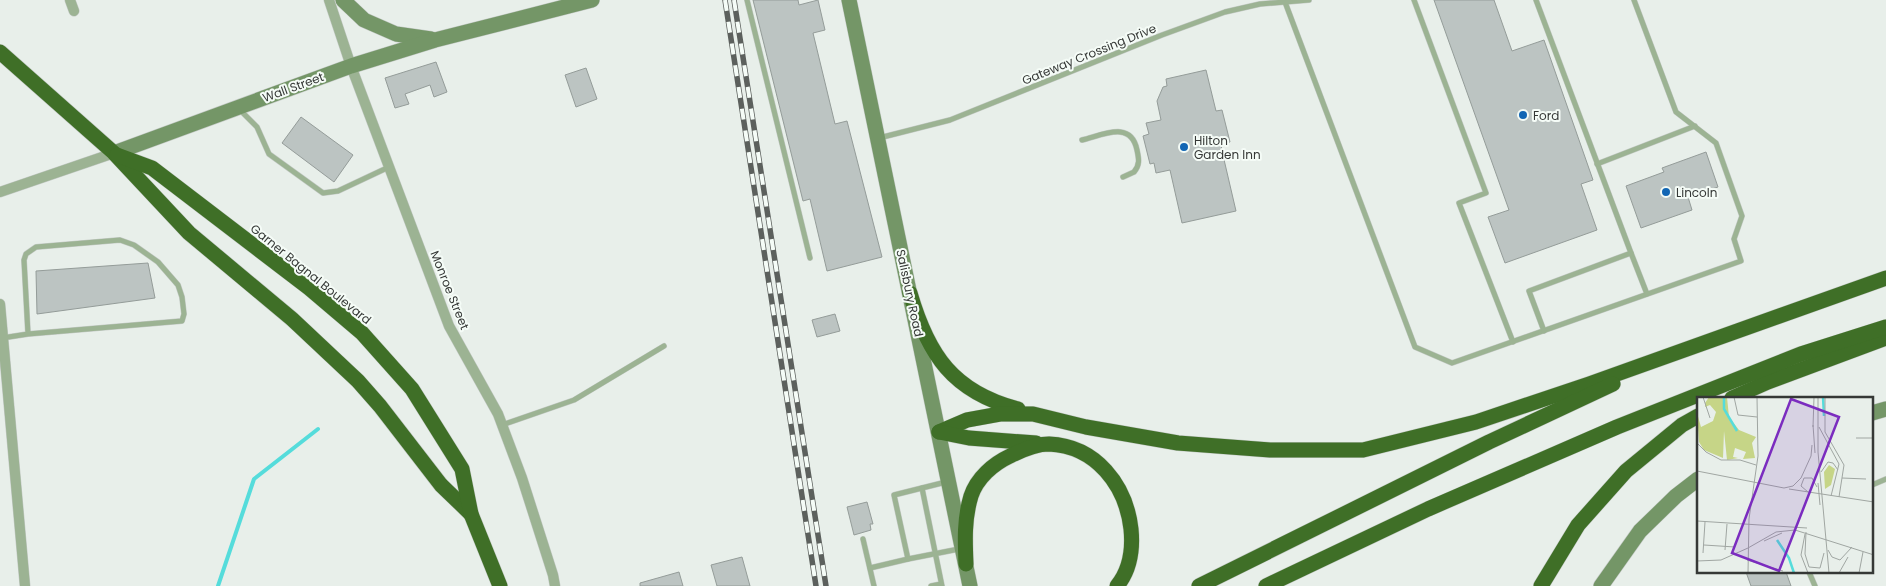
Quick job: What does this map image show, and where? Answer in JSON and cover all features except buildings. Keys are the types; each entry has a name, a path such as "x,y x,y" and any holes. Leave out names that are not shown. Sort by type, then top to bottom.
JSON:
{"highway":[{"name":"Garner Bagnal Boulevard","path":"0,52 114,154 189,233 292,319 358,381 380,406 441,485 471,514"},
{"name":"Garner Bagnal Boulevard","path":"114,154 152,168 309,288 362,334 412,389 462,469 471,514 500,586"},
{"path":"910,293 918,319 938,359 964,386 997,403 1086,427 1178,443 1270,450 1363,450 1476,422 1589,384 1886,278"},
{"path":"1266,586 1428,509 1617,426 1801,354 1886,327"},
{"path":"1734,397 1768,382 1886,338"},
{"path":"1200,586 1489,442 1703,343"},
{"path":"939,432 967,420 1000,414 1033,414"},
{"path":"1540,586 1578,525 1626,471 1682,424 1697,416"},
{"path":"939,432 969,438 1075,448 1098,461 1115,482 1129,511 1133,544 1125,576 1117,586"},
{"path":"966,564 964,529 971,495 982,476 999,461 1031,447 1048,444"}],"street":[{"path":"70,0 74,11"},
{"name":"Monroe Street","path":"329,0 351,66 450,326 502,425 522,478 555,586"},
{"path":"343,0 364,20 396,34 435,40"},
{"name":"Salisbury Road","path":"850,0 970,586"},
{"name":"Wall Street","path":"0,192 114,154 351,66 435,40 582,1"},
{"path":"0,304 25,586"},
{"path":"1874,412 1886,408"},
{"path":"1601,586 1640,531 1676,496 1697,480"}],"lane":[{"path":"747,0 810,258"},
{"name":"Gateway Crossing Drive","path":"878,138 950,120 1162,35 1225,12 1260,4 1309,0"},
{"path":"1414,0 1486,193 1460,203 1513,342"},
{"path":"1536,0 1647,294"},
{"path":"1285,2 1415,346 1452,364 1741,261 1734,239 1742,216 1716,143 1676,112 1634,0"},
{"path":"238,108 257,127 269,154 323,193 338,191 389,167"},
{"path":"1597,164 1695,126"},
{"path":"1082,140 1117,132 1131,135 1135,142 1139,163 1134,172 1122,177"},
{"path":"2,338 28,334 182,321 182,298 178,285 158,262 134,245 120,240 36,247 26,254 24,260 28,334"},
{"path":"1544,331 1529,291 1631,253"},
{"path":"502,425 574,400 664,346"},
{"path":"1874,484 1886,479"},
{"path":"908,559 894,494 949,481"},
{"path":"922,488 941,585 931,586"},
{"path":"863,539 874,586"},
{"path":"870,568 963,549"},
{"path":"1810,574 1815,586"}],"waterway":[{"path":"218,586 254,479 318,429"}],"railway":[{"path":"725,0 816,586"},
{"path":"734,0 826,586"}],"place":[{"name":"Ford","path":"1523,115"},
{"name":"Hilton Garden Inn","path":"1184,147"},
{"name":"Lincoln","path":"1666,192"}]}
